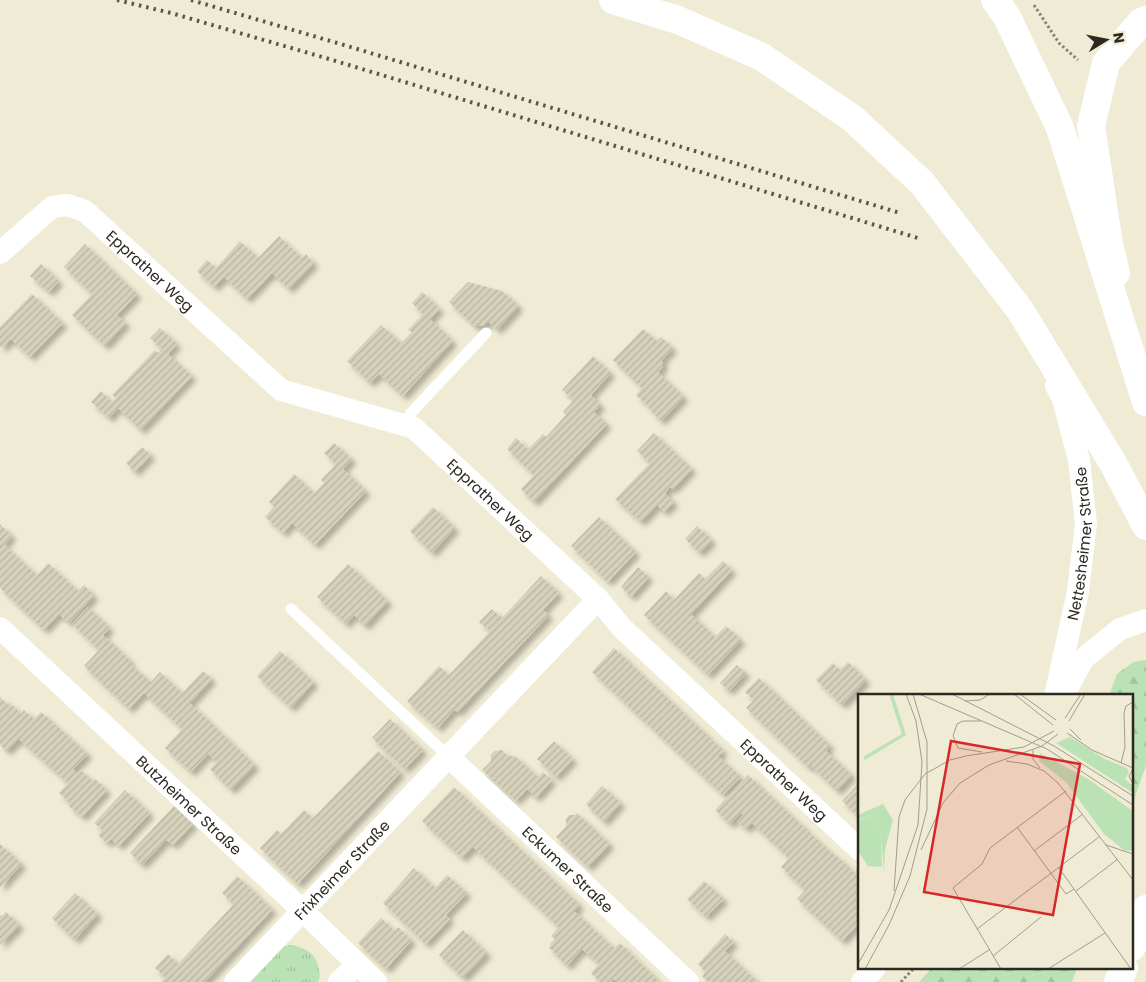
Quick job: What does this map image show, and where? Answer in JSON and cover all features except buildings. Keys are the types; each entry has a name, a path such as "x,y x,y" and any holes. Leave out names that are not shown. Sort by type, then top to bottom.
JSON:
{"main road":[{"path":"613,0 678,20 762,57 852,118 922,184 1020,310 1113,462 1146,526"},
{"path":"995,0 1007,17 1060,128 1146,402"},
{"path":"1136,370 1110,244 1090,126 1106,63 1142,22 1146,20"},
{"path":"1134,942 1146,909"},
{"path":"1118,982 1123,970"}],"street":[{"name":"Epprather Weg","path":"0,253 52,207 67,204 85,211 281,390 414,428 598,599 622,628 858,848"},
{"name":"Nettesheimer Straße","path":"1020,310 1063,399 1079,460 1086,524 1078,591 1055,694"},
{"name":"Frixheimer Straße","path":"235,982 598,599"},
{"path":"1064,694 1083,659 1120,629 1146,620"},
{"name":"Butzheimer Straße","path":"0,628 376,982"},
{"name":"Eckumer Straße","path":"448,756 688,982"},
{"path":"339,982 357,964"},
{"path":"862,982 873,970"}],"lane":[{"path":"406,426 410,414 486,334"},
{"path":"291,609 448,756"}],"path":[{"path":"901,982 912,970"}],"green space":[{"path":"1146,660 1146,765 1134,800 1134,694 1110,694 1117,674 1133,662"},
{"path":"290,945 301,948 313,956 318,964 318,982 244,982 281,947"},
{"path":"930,970 1076,970 1072,982 919,982"}],"railway":[{"path":"117,0 171,13 329,59 921,239"},
{"path":"191,0 900,213"}]}
